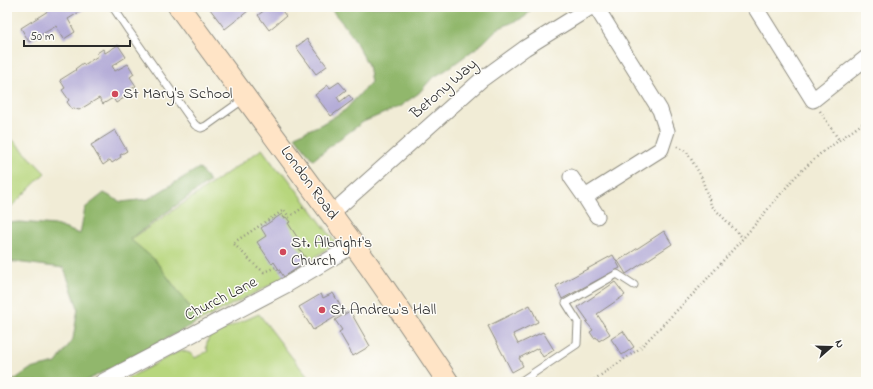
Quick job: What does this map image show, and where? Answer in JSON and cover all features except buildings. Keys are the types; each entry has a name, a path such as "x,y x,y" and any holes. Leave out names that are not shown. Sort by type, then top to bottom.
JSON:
{"main road":[{"name":"London Road","path":"179,7 332,213 377,276 448,382"}],"street":[{"name":"Betony Way","path":"332,213 481,80 525,48 590,7"},
{"path":"585,197 661,149 667,131 660,110 596,7"},
{"path":"755,7 813,100 866,58"},
{"path":"571,177 597,216"},
{"name":"Church Lane","path":"102,382 288,284 354,244"}],"lane":[{"path":"113,7 195,125 202,128 206,126 246,97"},
{"path":"520,382 577,344 578,322 566,303 617,274 634,285"}],"path":[{"path":"813,100 839,140"},
{"path":"591,382 639,349 698,289 795,176 820,154 866,121"},
{"path":"664,139 687,152 701,176 711,205 743,238"},
{"path":"288,284 276,268 264,272 255,265 234,243 284,210 289,217 308,204 316,193"}],"green space":[{"path":"329,7 533,7 525,17 497,29 483,43 446,70 432,78 419,93 399,107 363,122 313,160 295,136 322,124 345,110 371,82 368,65 353,37"},
{"path":"7,134 45,173 7,211"},
{"path":"262,149 279,172 284,173 336,243 276,282 200,321 155,260 130,240"},
{"path":"199,168 210,181 130,239 155,260 200,321 84,382 11,382 30,369 56,363 73,339 78,308 64,268 7,261 7,223 20,222 55,225 80,234 85,208 104,193 121,202 148,199"},
{"path":"259,314 312,382 121,382 181,350 192,354 195,358 208,351 206,347 209,336"}],"place":[{"name":"St Mary's School","path":"115,94"},
{"name":"St. Albright's Church","path":"283,252"},
{"name":"St Andrew's Hall","path":"322,310"}]}
